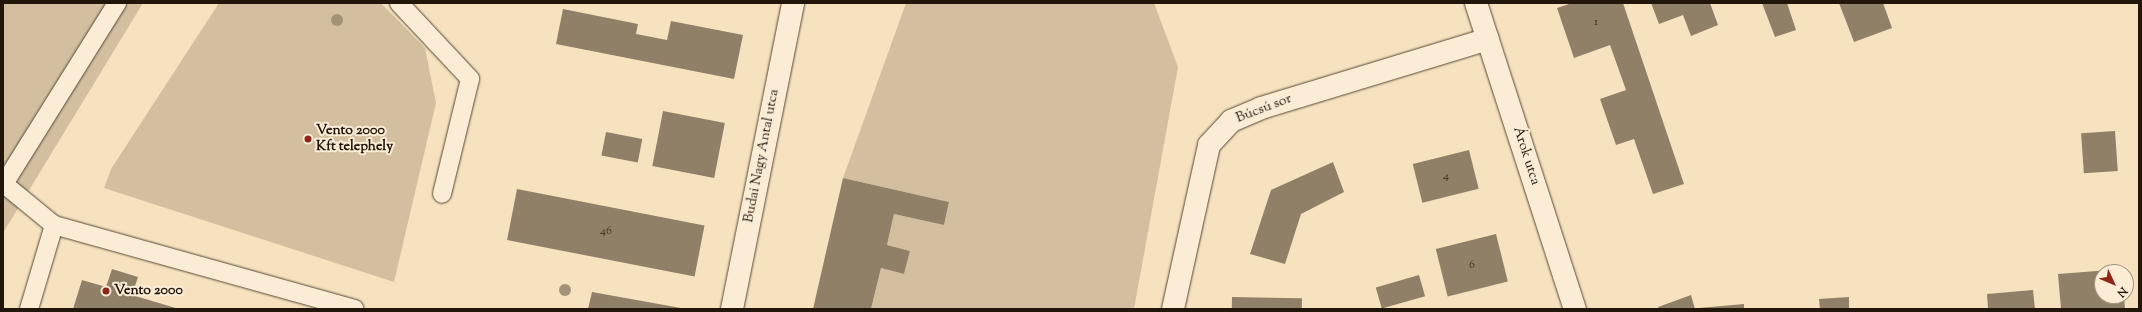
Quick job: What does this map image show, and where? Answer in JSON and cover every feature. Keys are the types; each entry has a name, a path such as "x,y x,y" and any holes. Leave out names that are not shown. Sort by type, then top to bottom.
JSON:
{"street":[{"name":"Budai Nagy Antal utca","path":"732,309 793,3"},
{"name":"Árok utca","path":"1476,3 1575,309"},
{"name":"Búcsú sor","path":"1173,309 1209,146 1231,121 1261,108 1488,39"}],"lane":[{"path":"117,3 4,184 54,225 354,309"},
{"path":"399,3 470,79 442,194"},
{"path":"29,309 54,225"}],"shaded area":[{"path":"3,3 143,3 3,233"},
{"path":"219,3 381,3 425,48 436,103 394,282 104,188 111,169"},
{"path":"906,3 1154,3 1178,67 1134,309 871,309 881,268 904,274 910,251 887,245 894,214 944,225 949,202 843,178"}],"building":[{"path":"1572,3 1623,3 1684,184 1653,194 1634,139 1616,145 1600,99 1626,90 1610,45 1574,58 1557,8"},
{"path":"1651,3 1710,3 1718,25 1691,36 1683,15 1659,24"},
{"path":"1762,3 1787,3 1796,30 1775,37"},
{"path":"1839,3 1883,3 1892,28 1854,42"},
{"path":"563,9 638,24 636,34 667,40 671,21 743,35 734,79 556,44"},
{"path":"663,111 725,123 714,178 652,166"},
{"path":"2115,131 2118,171 2084,173 2081,133"},
{"path":"606,132 642,139 638,163 601,156"},
{"path":"1469,150 1479,189 1422,203 1413,164"},
{"path":"1333,162 1344,192 1301,214 1285,264 1250,254 1271,190"},
{"path":"843,178 949,202 944,225 894,214 887,245 910,251 904,274 881,268 871,309 813,309"},
{"path":"517,189 704,225 695,276 507,240"},
{"path":"1496,234 1508,282 1448,297 1436,249"},
{"name":"Vento 2000","path":"112,269 138,277 132,295 179,309 73,309 82,280 106,287"},
{"path":"2094,271 2094,304 2125,304 2125,309 2061,309 2058,274"},
{"path":"1419,275 1425,296 1382,309 1376,287"},
{"path":"2033,290 2035,309 1988,309 1987,294"},
{"path":"592,292 681,308 681,309 588,309"},
{"path":"1691,295 1695,309 1659,309 1658,307"},
{"path":"1232,297 1302,298 1302,309 1232,309"},
{"path":"1849,297 1849,309 1820,309 1819,299"},
{"path":"1744,304 1744,309 1699,309 1699,308"}],"place":[{"name":"Vento 2000 Kft telephely","path":"308,139"},
{"name":"Vento 2000","path":"106,291"}]}
